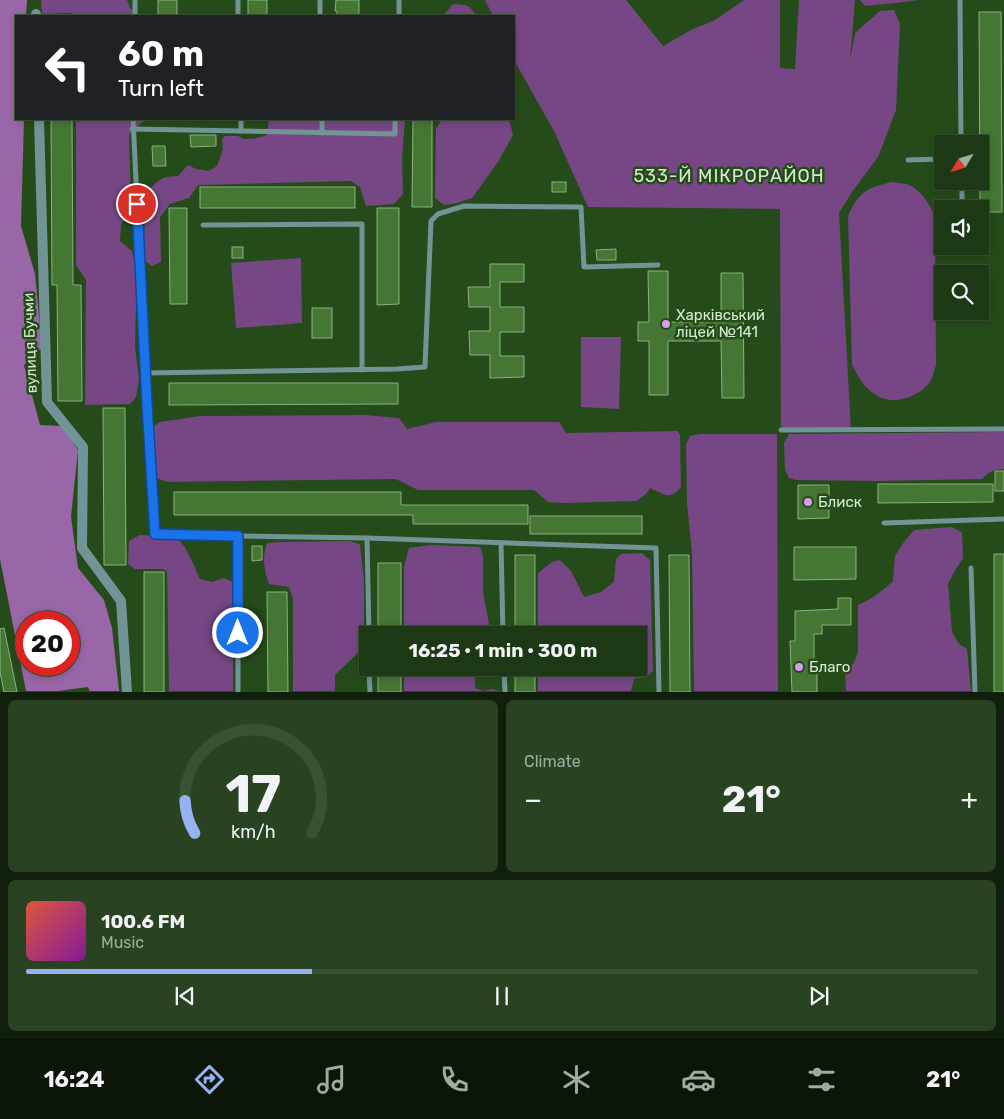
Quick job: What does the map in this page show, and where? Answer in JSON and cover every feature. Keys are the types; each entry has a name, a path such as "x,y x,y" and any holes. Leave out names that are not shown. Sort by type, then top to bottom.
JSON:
{"street":[{"name":"вулиця Бучми","path":"39,120 47,402 82,447 82,548 121,601 127,692"}],"lane":[{"path":"135,0 135,15"},
{"path":"238,0 238,15"},
{"path":"320,0 320,15"},
{"path":"399,0 399,15"},
{"path":"960,0 961,135"},
{"path":"133,120 155,534 367,538 656,548 659,692"},
{"path":"241,120 241,131"},
{"path":"322,120 322,133"},
{"path":"132,129 395,134 396,120"},
{"path":"908,160 934,159"},
{"path":"146,373 362,370 425,367 431,221 438,214 464,206 581,208 584,267 658,265"},
{"path":"202,224 362,224 362,370"},
{"path":"780,430 1004,429"},
{"path":"884,523 1004,519"},
{"path":"238,536 238,692"},
{"path":"367,538 369,626"},
{"path":"502,543 504,626"},
{"path":"971,568 975,692"},
{"path":"369,676 370,692"},
{"path":"504,676 505,692"}],"shaded area":[{"path":"0,0 27,0 26,15 15,15 15,120 24,120 21,226 35,274 42,348 24,365 40,425 62,426 78,450 71,517 78,568 104,600 112,628 119,691 90,691 88,687 58,691 26,691 23,676 80,676 80,611 15,611 15,635 0,559"},
{"path":"41,0 127,0 130,8 138,15 74,15 71,13 42,14"},
{"path":"485,0 626,0 663,46 691,30 715,20 744,0 780,0 780,68 795,69 799,0 855,0 850,61 855,33 880,11 894,10 900,24 896,110 878,157 839,213 851,430 781,430 780,209 588,207 554,131 515,62 515,15 492,15"},
{"path":"860,0 918,0 865,6"},
{"path":"453,4 467,6 472,9 475,15 445,15"},
{"path":"76,120 146,120 129,134 131,210 121,224 120,241 132,251 137,270 135,347 139,379 136,397 130,404 85,405 86,280 76,265"},
{"path":"269,120 405,120 402,158 403,194 394,204 366,206 360,187 351,181 198,185 189,198 170,204 160,217 161,262 152,266 145,261 145,193 165,177 178,176 188,165 196,169 209,171 217,166 223,149 222,140 224,136 238,136 244,139 267,135"},
{"path":"441,120 509,120 513,135 498,162 472,198 444,205 435,198 436,129"},
{"path":"892,182 907,184 922,194 934,215 936,365 931,380 922,390 899,400 881,398 874,394 861,381 852,364 848,216 860,196 876,186"},
{"path":"301,258 302,323 236,328 231,263"},
{"path":"581,337 621,337 619,409 581,407"},
{"path":"364,415 399,418 407,429 436,422 559,422 566,433 678,431 680,435 681,487 670,495 650,488 646,494 636,501 564,503 548,502 534,490 418,490 396,479 168,482 156,478 153,427 160,422 200,416"},
{"path":"1004,432 1004,469 992,471 982,479 796,480 789,478 785,470 784,443 789,434"},
{"path":"700,434 777,434 778,691 694,691 692,553 687,503 686,445 690,436"},
{"path":"951,527 962,532 963,558 948,584 952,632 959,644 967,649 971,691 846,691 845,670 854,663 858,652 858,605 877,594 893,581 895,556 914,530"},
{"path":"140,535 179,540 200,579 212,582 224,578 233,582 233,691 169,691 167,572 163,569 135,569 128,564 129,541"},
{"path":"349,541 360,544 364,581 364,626 359,626 359,652 335,675 334,691 293,691 293,599 289,587 269,584 264,564 264,553 267,543"},
{"path":"430,545 480,547 483,555 483,592 489,626 404,626 404,566 409,548"},
{"path":"642,553 650,560 653,671 646,677 634,679 631,691 538,691 538,676 647,676 647,626 538,626 538,573 552,562 560,560 571,571 584,597 601,592 614,582 616,559 621,554"},
{"path":"404,676 475,676 475,688 483,691 404,691"},
{"path":"492,689 500,691 483,691"}],"building":[{"path":"158,0 177,0 177,15 158,15"},
{"path":"248,0 267,0 266,15 248,15"},
{"path":"336,0 359,0 359,15 337,15 337,11 335,11"},
{"path":"979,12 1001,12 1002,212 989,212 989,200 980,200 980,190 989,190 989,135 980,135"},
{"path":"51,120 72,120 73,285 81,285 82,401 58,401 57,285 52,285"},
{"path":"413,120 432,120 432,207 412,207"},
{"path":"190,135 216,135 216,146 191,147"},
{"path":"152,146 165,146 166,166 153,166"},
{"path":"552,182 566,182 566,192 552,192"},
{"path":"200,187 355,187 355,208 200,208"},
{"path":"169,208 187,208 187,304 170,304"},
{"path":"377,208 399,208 399,304 377,305"},
{"path":"232,247 243,247 243,258 232,258"},
{"path":"616,249 616,260 597,260 596,250"},
{"path":"490,264 524,264 524,282 500,282 500,307 524,307 524,332 500,332 500,356 524,356 524,377 490,378 490,355 470,355 469,331 490,331 490,307 469,307 468,287 490,287"},
{"path":"648,271 668,271 668,322 721,322 721,273 743,273 744,398 722,398 721,341 668,341 668,395 649,395 649,341 638,341 638,322 649,322"},
{"path":"312,308 332,308 332,338 312,338"},
{"path":"169,383 398,383 398,404 169,405"},
{"path":"103,408 125,408 126,565 104,565"},
{"path":"995,471 1004,471 1004,491 995,491"},
{"path":"878,484 993,484 993,502 878,503"},
{"path":"798,485 829,485 829,518 798,519"},
{"path":"174,492 401,492 401,505 528,505 528,524 413,524 413,515 174,515"},
{"path":"530,516 642,516 642,534 530,534"},
{"path":"252,546 262,546 262,560 252,561"},
{"path":"794,547 856,547 856,579 794,580"},
{"path":"994,554 1004,554 1004,692 994,692"},
{"path":"515,555 535,555 535,626 515,626"},
{"path":"669,555 689,555 690,692 670,692"},
{"path":"378,563 401,563 401,626 378,626"},
{"path":"144,572 164,572 164,692 144,692"},
{"path":"267,592 287,592 288,692 268,692"},
{"path":"838,598 851,598 851,625 822,625 822,634 814,634 817,692 792,692 790,641 795,641 795,611 838,609"},
{"path":"4,628 17,692 4,692 0,672 0,629"},
{"path":"378,676 401,676 401,692 378,692"},
{"path":"515,676 535,676 535,692 515,692"}],"place":[{"name":"Харківський ліцей №141","path":"666,324"},
{"name":"Блиск","path":"808,502"},
{"name":"Благо","path":"799,667"}],"district":[{"name":"533-Й МІКРОРАЙОН","path":"729,176"}],"route":[{"path":"137,204 155,534 238,536 238,633"}]}
